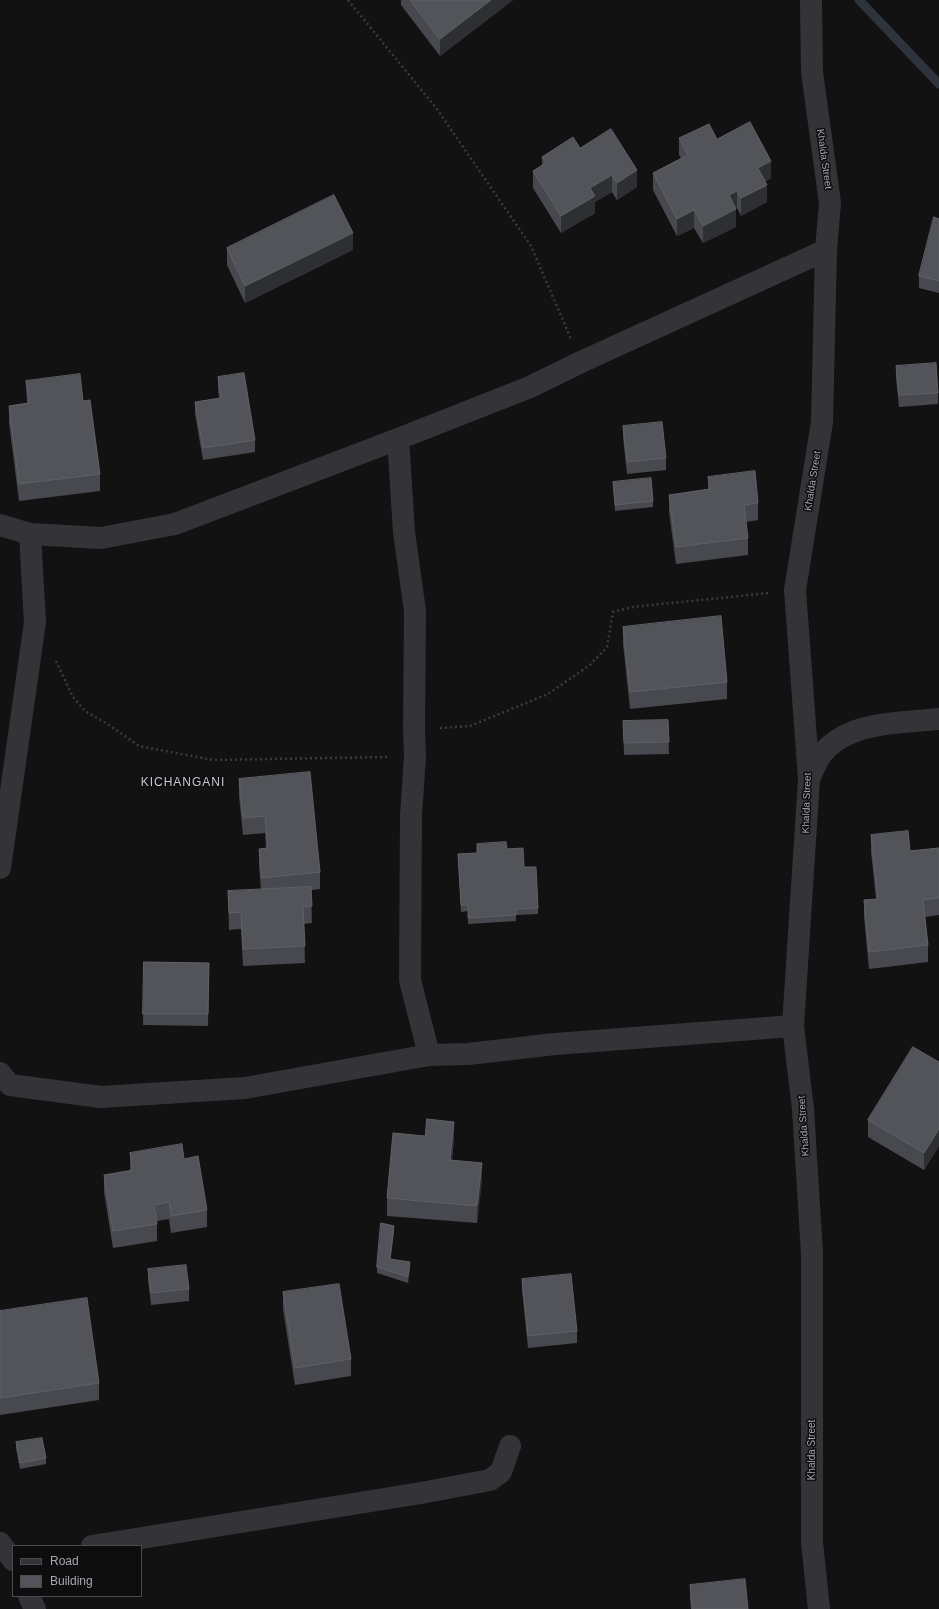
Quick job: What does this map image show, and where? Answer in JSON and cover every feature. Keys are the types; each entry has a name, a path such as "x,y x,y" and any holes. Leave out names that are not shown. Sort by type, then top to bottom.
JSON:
{"street":[{"name":"Khalda Street","path":"812,0 812,72 830,203 826,250 822,422 795,590 809,779 793,1026 803,1109 812,1254 812,1542 819,1609"},
{"path":"0,525 30,534 101,538 175,524 398,439 530,386 826,250"},
{"path":"398,439 404,532 415,611 414,730 416,756 411,815 410,980 429,1055"},
{"path":"0,868 35,622 30,534"},
{"path":"809,779 821,755 838,739 876,725 939,719"},
{"path":"0,1073 10,1085 101,1097 245,1088 429,1055 468,1054 555,1044 793,1026"},
{"path":"98,1545 490,1480 501,1472 510,1446"},
{"path":"0,1543 12,1558"},
{"path":"29,1597 35,1609"}],"path":[{"path":"348,0 437,109 531,246 581,362"},
{"path":"414,730 470,726 548,694 590,665 607,647 613,612 633,607 795,590"},
{"path":"55,660 73,697 85,711 109,725 139,746 213,760 416,756"}],"building":[{"path":"410,0 491,0 440,39"},
{"path":"750,122 771,161 758,168 767,185 741,198 737,191 729,195 736,209 703,226 694,210 677,219 653,173 688,155 679,138 709,124 717,139"},
{"path":"611,129 637,170 617,183 612,175 590,188 595,196 561,216 533,171 546,163 542,157 573,137 580,148"},
{"path":"334,195 353,233 245,286 227,248"},
{"path":"934,217 939,219 939,281 919,276"},
{"path":"936,363 938,393 899,395 896,366"},
{"path":"244,373 255,440 203,448 195,402 221,398 218,377"},
{"path":"80,374 83,401 90,400 100,474 19,484 9,406 29,403 26,381"},
{"path":"662,422 666,458 627,462 623,426"},
{"path":"755,471 758,503 744,505 748,538 676,547 669,495 710,489 708,477"},
{"path":"651,478 653,501 615,505 613,482"},
{"path":"721,616 727,682 630,692 623,627"},
{"path":"668,720 669,742 624,743 623,721"},
{"path":"310,772 320,872 262,878 259,849 268,848 265,816 243,818 239,779"},
{"path":"908,831 910,851 939,848 939,898 923,900 928,945 869,952 864,900 878,899 871,835"},
{"path":"506,842 507,849 523,848 524,867 536,867 538,908 516,909 516,915 468,918 468,905 461,905 458,854 477,853 477,844"},
{"path":"311,887 312,906 303,907 305,946 243,949 241,912 229,913 228,891"},
{"path":"144,962 209,963 208,1014 143,1014"},
{"path":"913,1047 939,1062 939,1129 924,1153 868,1120"},
{"path":"427,1119 454,1122 450,1160 482,1163 477,1206 387,1198 393,1133 425,1136"},
{"path":"182,1144 184,1159 198,1156 207,1210 171,1216 169,1202 154,1205 157,1224 113,1231 104,1175 133,1170 130,1153"},
{"path":"381,1223 394,1226 390,1259 410,1262 408,1277 377,1267"},
{"path":"186,1265 189,1289 151,1293 148,1269"},
{"path":"571,1274 577,1331 528,1336 522,1279"},
{"path":"339,1284 351,1359 295,1368 283,1292"},
{"path":"87,1298 99,1383 0,1398 0,1311"},
{"path":"42,1438 46,1458 20,1463 16,1442"},
{"path":"745,1579 748,1609 692,1609 690,1585"}],"waterway":[{"path":"859,0 939,84"}],"district":[{"name":"KICHANGANI","path":"183,783"}]}
